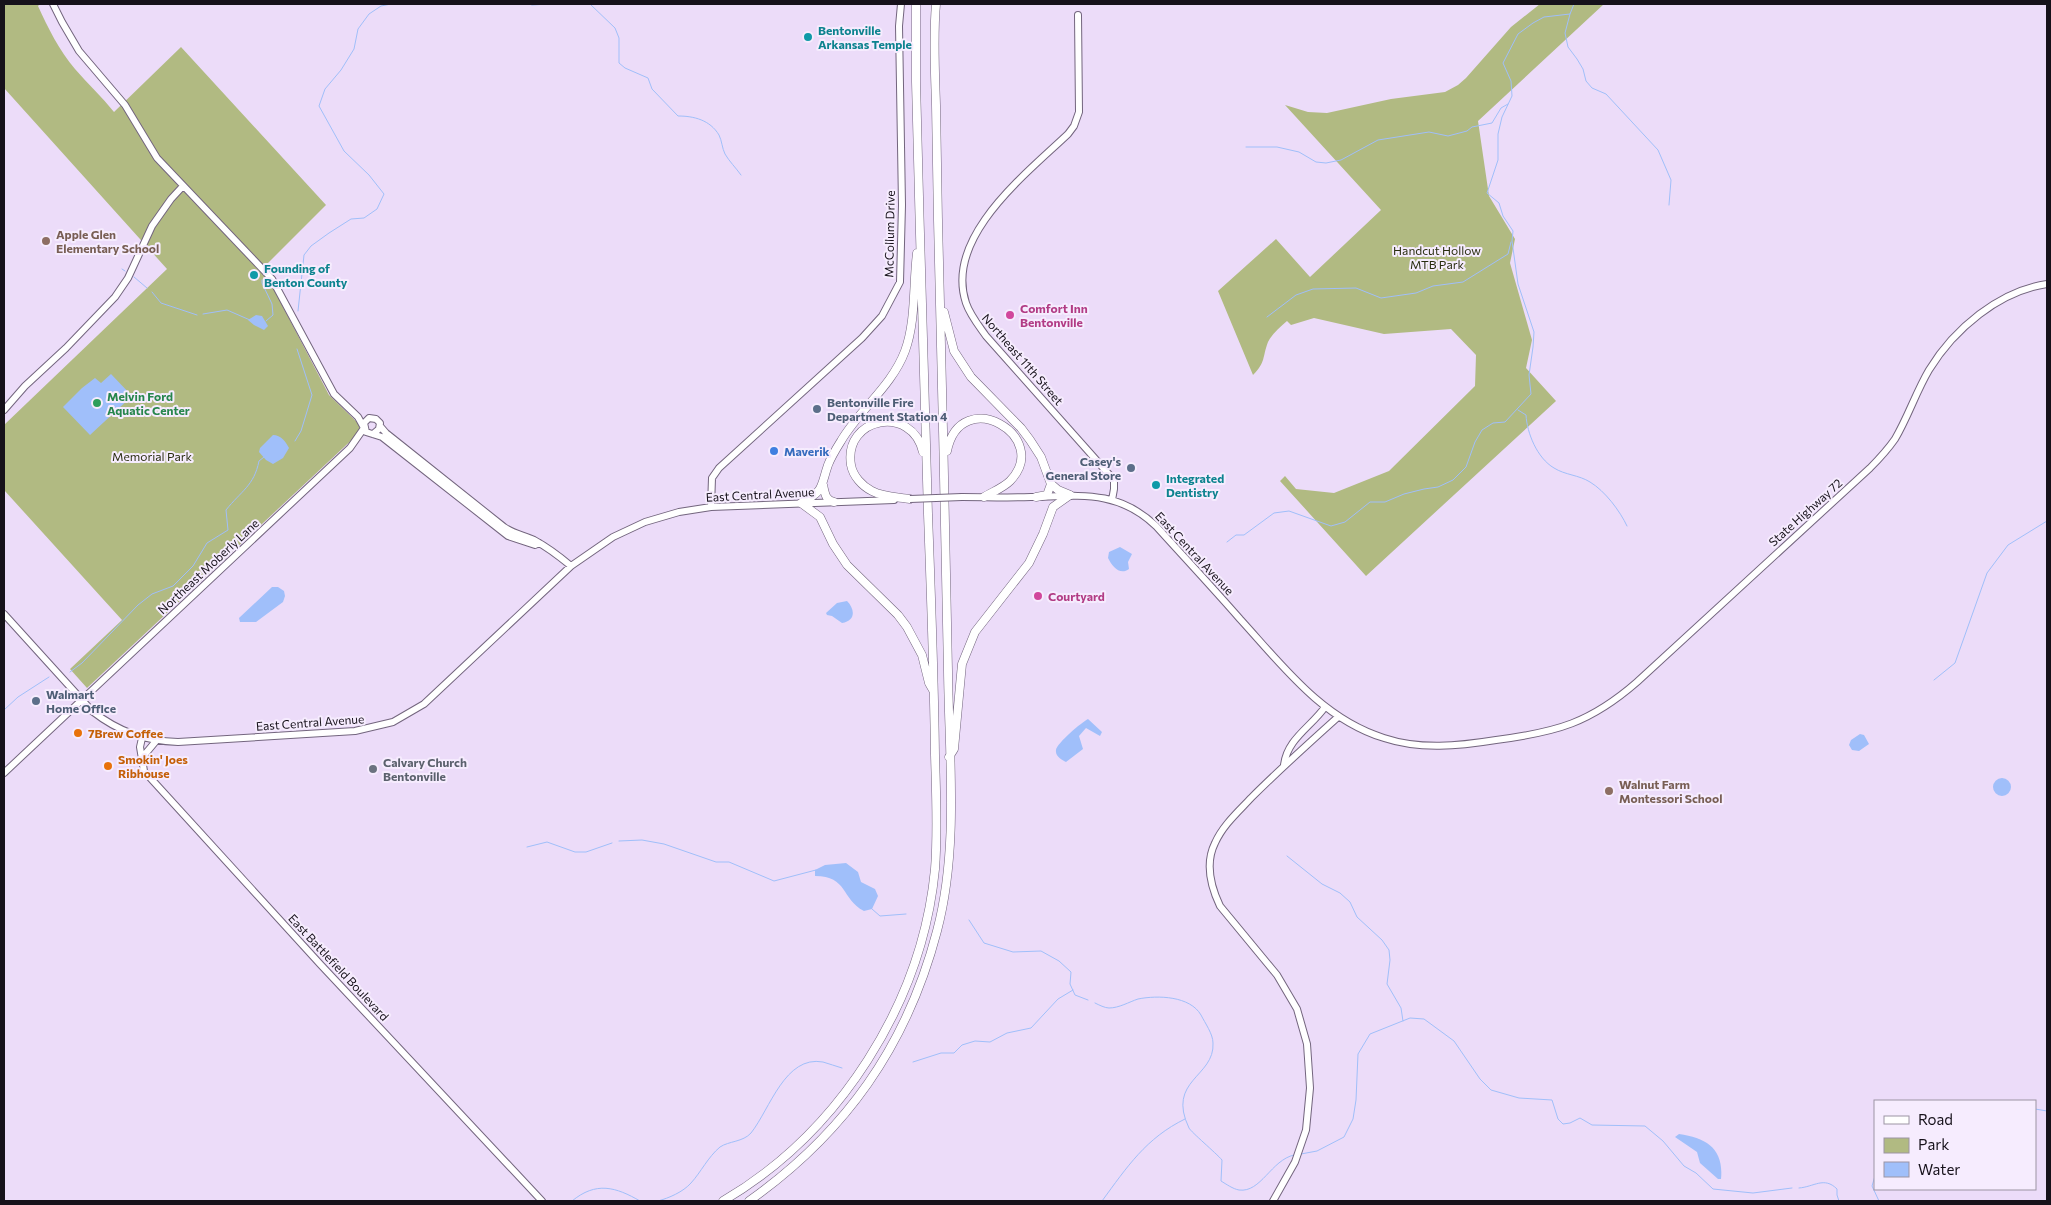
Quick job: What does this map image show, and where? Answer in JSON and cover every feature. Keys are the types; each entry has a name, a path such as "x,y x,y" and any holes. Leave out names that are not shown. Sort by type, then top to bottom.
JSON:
{"highway":[{"path":"723,1201 775,1164 824,1117 871,1056 900,999 921,940 935,869 934,691 915,47 916,4"},
{"path":"749,1201 801,1160 841,1120 876,1074 896,1041 925,971 937,932 944,896 950,844 945,460 935,51 936,4"},
{"path":"834,502 826,498 824,485 828,465 842,439 893,374 905,350 911,325 920,231"},
{"path":"939,272 948,331 954,351 970,377 1021,428 1030,440 1041,457 1051,484 1058,490 1070,495"},
{"path":"945,460 952,436 969,421 979,418 990,419 1007,427 1018,442 1020,454 1018,467 1009,482 984,497"},
{"path":"910,499 877,493 862,484 852,468 850,456 852,445 859,434 873,424 888,421 895,422 903,425 914,434 922,448 926,464"},
{"path":"1036,497 1047,495 1051,484"},
{"path":"824,485 814,496 801,503 820,517 833,544 847,565 898,615 907,627 922,655 929,684 934,691"},
{"path":"949,757 954,749 962,664 975,632 1028,563 1043,534 1053,507 1070,495"}],"street":[{"path":"53,4 79,51 125,105 157,158 272,279 330,387 362,421 364,427 372,434 382,437 508,536 535,545 539,544"},
{"name":"McCollum Drive","path":"711,507 712,478 719,468 862,338 882,316 900,282 902,205 900,4"},
{"name":"Northeast 11th Street","path":"1078,15 1079,112 1074,126 996,204 969,250 963,283 966,302 973,317 986,336 1114,480 1112,500"},
{"path":"4,410 25,386 62,352 115,297 128,278 152,226 171,199 183,186"},
{"name":"State Highway 72","path":"1546,732 1575,723 1598,712 1622,695 1870,468 1895,438 1928,370 1944,348 1963,328 1987,310 2012,295 2047,284"},
{"path":"344,403 369,418 376,419 386,433 504,527 549,549 570,566"},
{"path":"364,427 365,421 369,418"},
{"path":"372,434 380,426"},
{"name":"Northeast Moberly Lane","path":"350,448 364,427"},
{"name":"Northeast Moberly Lane","path":"4,773 350,448 372,434"},
{"name":"East Central Avenue","path":"4,614 82,700 108,723 142,738 178,742 355,731 393,722 424,704 570,566 613,538 645,522 679,512 711,507 962,497 1099,496 1112,500 1138,513 1156,526 1281,663 1325,707 1362,730 1383,738 1424,746 1482,742 1546,732"},
{"path":"1284,765 1285,756 1291,743 1317,718 1325,707"},
{"path":"1273,1201 1295,1162 1306,1130 1310,1088 1307,1044 1303,1023 1293,1000 1277,975 1225,913 1215,894 1210,875 1214,844 1225,826 1284,765 1338,716"},
{"path":"141,759 142,738"},
{"path":"141,759 156,741"},
{"name":"East Battlefield Boulevard","path":"141,759 144,771 229,865 542,1201"}],"green space":[{"name":"Memorial Park","path":"4,4 40,4 38,6 54,39 64,54 114,112 181,47 326,205 260,271 271,284 329,395 360,425 358,434 87,688 70,669 122,620 4,490 4,425 167,269 4,88"},
{"name":"Handcut Hollow MTB Park","path":"1540,4 1604,4 1478,121 1489,196 1515,239 1510,263 1532,340 1526,368 1556,401 1366,576 1280,481 1285,476 1296,489 1334,493 1389,471 1475,386 1476,355 1451,329 1384,334 1314,318 1291,325 1287,321 1279,328 1268,342 1262,363 1253,375 1218,291 1276,239 1310,277 1381,210 1285,105 1308,112 1327,113 1391,99 1445,92 1466,78 1511,27"}],"water":[{"path":"256,315 262,316 268,326 264,330 248,320"},
{"name":"Melvin Ford Aquatic Center","path":"111,374 132,396 90,435 63,407 95,378 101,383"},
{"path":"273,435 285,441 289,448 283,458 273,464 266,460 259,452 260,448"},
{"path":"1120,547 1132,554 1128,562 1129,569 1126,571 1119,571 1108,558 1109,552"},
{"path":"272,587 278,587 284,591 283,602 256,622 240,622 239,618"},
{"path":"847,601 853,611 850,620 842,623 827,615 826,613 837,603"},
{"path":"1088,719 1102,732 1100,736 1086,728 1079,736 1083,749 1066,762 1059,758 1056,750 1057,747 1070,733"},
{"path":"1860,734 1864,735 1869,744 1859,751 1852,750 1849,745 1851,740"},
{"path":"2002,778 2008,781 2011,787 2008,793 2002,796 1996,793 1993,787 1996,781"},
{"path":"846,863 858,872 861,882 875,889 878,896 872,909 864,911 851,900 839,884 826,877 815,876 815,870 825,865"},
{"path":"1679,1134 1698,1138 1712,1147 1720,1160 1721,1179 1718,1179 1700,1163 1697,1152 1675,1137"}],"waterway":[{"path":"298,311 304,255 311,246 351,219 364,218 377,209 384,194 369,175 344,151 319,106 325,89 341,70 354,49 358,29 369,14 381,6 391,4"},
{"path":"529,4 548,4"},
{"path":"590,4 615,28 619,38 619,63 625,68 648,78 652,89 678,116 696,118 711,126 719,135 728,159 741,175"},
{"path":"1227,542 1236,535 1244,535 1274,513 1289,511 1331,526 1345,522 1370,502 1385,502 1404,494 1438,487 1453,480 1466,467 1475,442 1482,430 1493,423 1505,422 1531,394 1529,375 1534,332 1518,284 1512,241 1513,231 1503,216 1499,203 1487,193 1498,160 1498,134 1502,117 1512,96 1511,81 1503,63 1518,34 1544,17 1570,14 1574,4"},
{"path":"1570,14 1565,33 1568,47 1583,69 1586,81 1592,88 1606,94 1658,150 1671,180 1669,205"},
{"path":"1246,147 1277,147 1299,152 1316,162 1326,163 1341,160 1378,140 1429,132 1448,136 1467,131 1472,127 1492,123 1501,108 1508,104"},
{"path":"1267,317 1296,295 1313,289 1356,288 1381,298 1416,293 1433,286 1463,282 1508,254 1511,242"},
{"path":"274,271 302,267"},
{"path":"134,277 147,288"},
{"path":"262,280 272,304 273,315 266,321"},
{"path":"152,292 161,303 197,315"},
{"path":"203,314 227,310 250,320"},
{"path":"295,441 301,431 312,395 297,349"},
{"path":"1518,410 1526,415 1528,429 1534,444 1548,464 1596,486 1612,502 1627,526"},
{"path":"70,672 82,663 138,605 152,594 173,586 193,566 207,543 228,530 226,510 254,477 259,461 264,457"},
{"path":"1934,680 1955,663 1987,573 2008,545 2047,521"},
{"path":"4,710 18,697 49,677"},
{"path":"619,841 642,840 664,844 716,862 729,862 774,881 816,870"},
{"path":"527,847 547,842 575,852 586,852 612,843"},
{"path":"1287,856 1322,884 1340,893 1350,902 1357,917 1382,940 1389,950 1390,960 1387,984 1401,1008 1403,1021"},
{"path":"872,909 880,916 906,914"},
{"path":"969,920 984,943 1013,952 1041,951 1059,961 1071,972 1070,984 1075,995 1088,1000"},
{"path":"913,1062 941,1053 954,1053 962,1045 975,1041 990,1042 1007,1033 1031,1028 1058,999 1073,990"},
{"path":"1095,1003 1106,1008 1113,1008 1138,999 1155,997 1173,998 1189,1004 1201,1015 1212,1036 1212,1054 1207,1064 1187,1089 1183,1099 1184,1112 1189,1128 1222,1160 1221,1181 1239,1190 1247,1190 1260,1182 1279,1163 1294,1155"},
{"path":"1301,1154 1317,1151 1344,1137 1353,1119 1356,1100 1358,1054 1370,1034 1410,1018 1424,1019 1454,1041 1480,1079 1491,1090 1519,1098 1552,1100 1558,1119 1563,1124 1580,1118 1592,1125 1645,1126 1663,1141 1684,1166 1696,1173 1713,1189 1753,1193 1792,1188"},
{"path":"658,1201 676,1194 688,1186 720,1147 748,1136 780,1086 798,1067 810,1062 823,1062 842,1068"},
{"path":"2036,1109 2047,1111"},
{"path":"1102,1201 1129,1165 1148,1144 1185,1119"},
{"path":"1874,1179 1872,1186 1879,1201"},
{"path":"1799,1188 1819,1183 1828,1183 1837,1189 1839,1201"},
{"path":"572,1201 589,1191 606,1188 623,1192 640,1201"}],"place":[{"name":"Bentonville Arkansas Temple","path":"808,37"},
{"name":"Apple Glen Elementary School","path":"46,241"},
{"name":"Founding of Benton County","path":"254,275"},
{"name":"Comfort Inn Bentonville","path":"1010,315"},
{"name":"Melvin Ford Aquatic Center","path":"97,403"},
{"name":"Bentonville Fire Department Station 4","path":"817,409"},
{"name":"Maverik","path":"774,451"},
{"name":"Casey's General Store","path":"1131,468"},
{"name":"Integrated Dentistry","path":"1156,485"},
{"name":"Courtyard","path":"1038,596"},
{"name":"Walmart Home Office","path":"36,701"},
{"name":"7Brew Coffee","path":"78,733"},
{"name":"Smokin' Joes Ribhouse","path":"108,766"},
{"name":"Calvary Church Bentonville","path":"373,769"},
{"name":"Walnut Farm Montessori School","path":"1609,791"}]}
